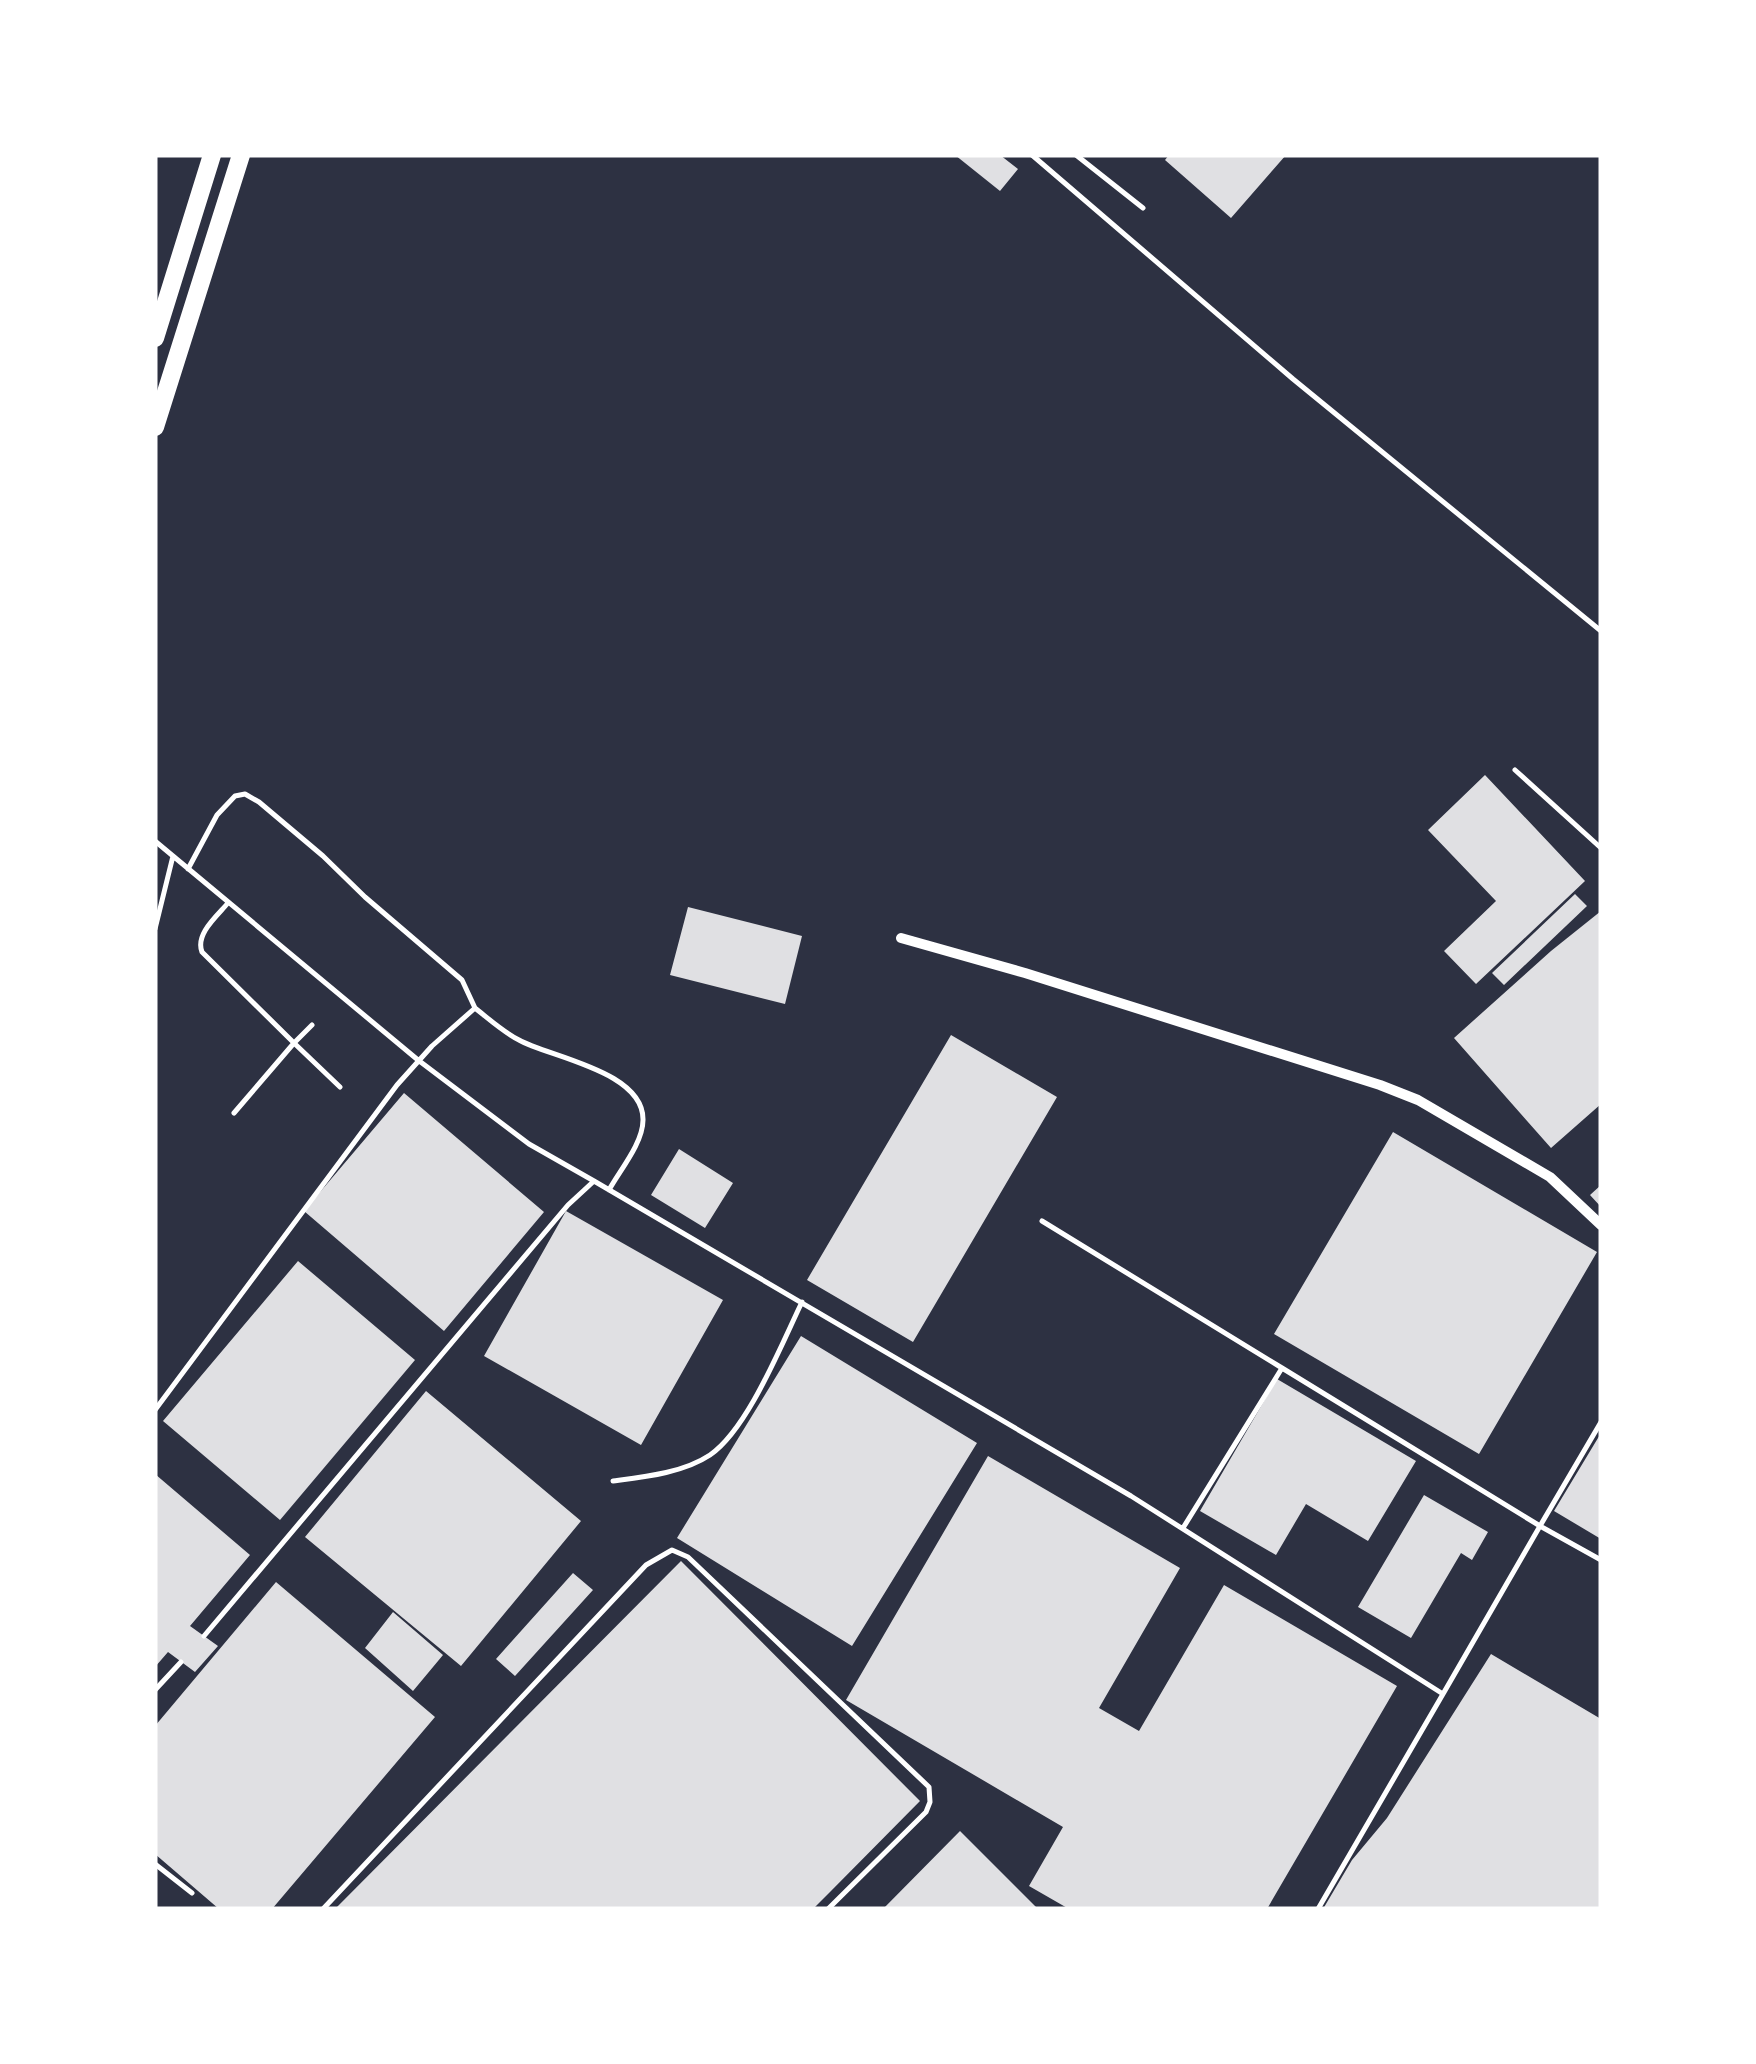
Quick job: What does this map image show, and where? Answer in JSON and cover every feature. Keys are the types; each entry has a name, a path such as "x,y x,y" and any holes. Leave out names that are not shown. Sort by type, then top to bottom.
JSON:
{"highway":[{"path":"155,338 212,155"},
{"path":"155,427 240,155"}],"street":[{"path":"901,938 1025,973 1418,1100 1550,1177 1601,1224"}],"lane":[{"path":"1032,155 1293,378 1601,631"},
{"path":"1076,155 1143,208"},
{"path":"1515,770 1601,848"},
{"path":"188,869 217,815 234,796 245,794 259,802 462,980 475,1008 518,1040 579,1060 611,1077 634,1098 644,1118 639,1136 609,1190"},
{"path":"155,841 418,1060 529,1144 1183,1528 1443,1694"},
{"path":"155,928 173,856"},
{"path":"228,902 202,936 202,952 340,1087"},
{"path":"155,1410 418,1060 475,1008"},
{"path":"234,1113 312,1025"},
{"path":"204,1636 568,1205 594,1182"},
{"path":"1042,1220 1601,1560"},
{"path":"613,1481 662,1474 711,1455 754,1403 802,1302"},
{"path":"1183,1528 1282,1368"},
{"path":"1318,1909 1601,1422"},
{"path":"323,1909 646,1565 672,1550 688,1558 930,1787 926,1812 828,1909"},
{"path":"155,1690 181,1662"},
{"path":"155,1864 192,1893"}],"building":[{"path":"955,155 1000,155 1018,169 1000,191"},
{"path":"1169,155 1286,155 1231,218 1165,160"},
{"path":"1485,775 1585,881 1476,984 1444,951 1496,901 1428,830"},
{"path":"1575,894 1587,906 1504,985 1492,973"},
{"path":"688,907 802,936 785,1004 670,975"},
{"path":"1601,911 1601,1104 1551,1148 1454,1038"},
{"path":"951,1035 1057,1097 913,1342 807,1280"},
{"path":"404,1093 544,1212 444,1331 304,1211"},
{"path":"1393,1132 1597,1252 1479,1454 1274,1334"},
{"path":"679,1149 733,1183 705,1228 651,1195"},
{"path":"1601,1185 1601,1207 1590,1195"},
{"path":"566,1211 723,1300 641,1445 484,1356"},
{"path":"298,1261 415,1360 280,1520 163,1421"},
{"path":"801,1336 977,1443 852,1646 677,1538"},
{"path":"1277,1379 1416,1461 1368,1541 1306,1504 1276,1555 1200,1511"},
{"path":"426,1391 581,1521 461,1666 305,1537"},
{"path":"1601,1433 1601,1539 1554,1511"},
{"path":"988,1456 1180,1568 1099,1708 1139,1731 1224,1585 1397,1686 1267,1909 1069,1909 1029,1886 1063,1827 846,1700"},
{"path":"155,1474 250,1555 190,1626 218,1646 195,1672 168,1652 155,1667"},
{"path":"1424,1495 1488,1532 1472,1560 1461,1553 1411,1638 1358,1607"},
{"path":"681,1561 920,1801 830,1892 813,1909 335,1909"},
{"path":"573,1573 593,1590 515,1676 496,1659"},
{"path":"276,1582 435,1717 272,1909 219,1909 155,1854 155,1726"},
{"path":"393,1612 443,1655 413,1691 365,1648"},
{"path":"1491,1654 1601,1719 1601,1909 1323,1909 1352,1860 1387,1818"},
{"path":"960,1831 1038,1909 883,1909"}]}
